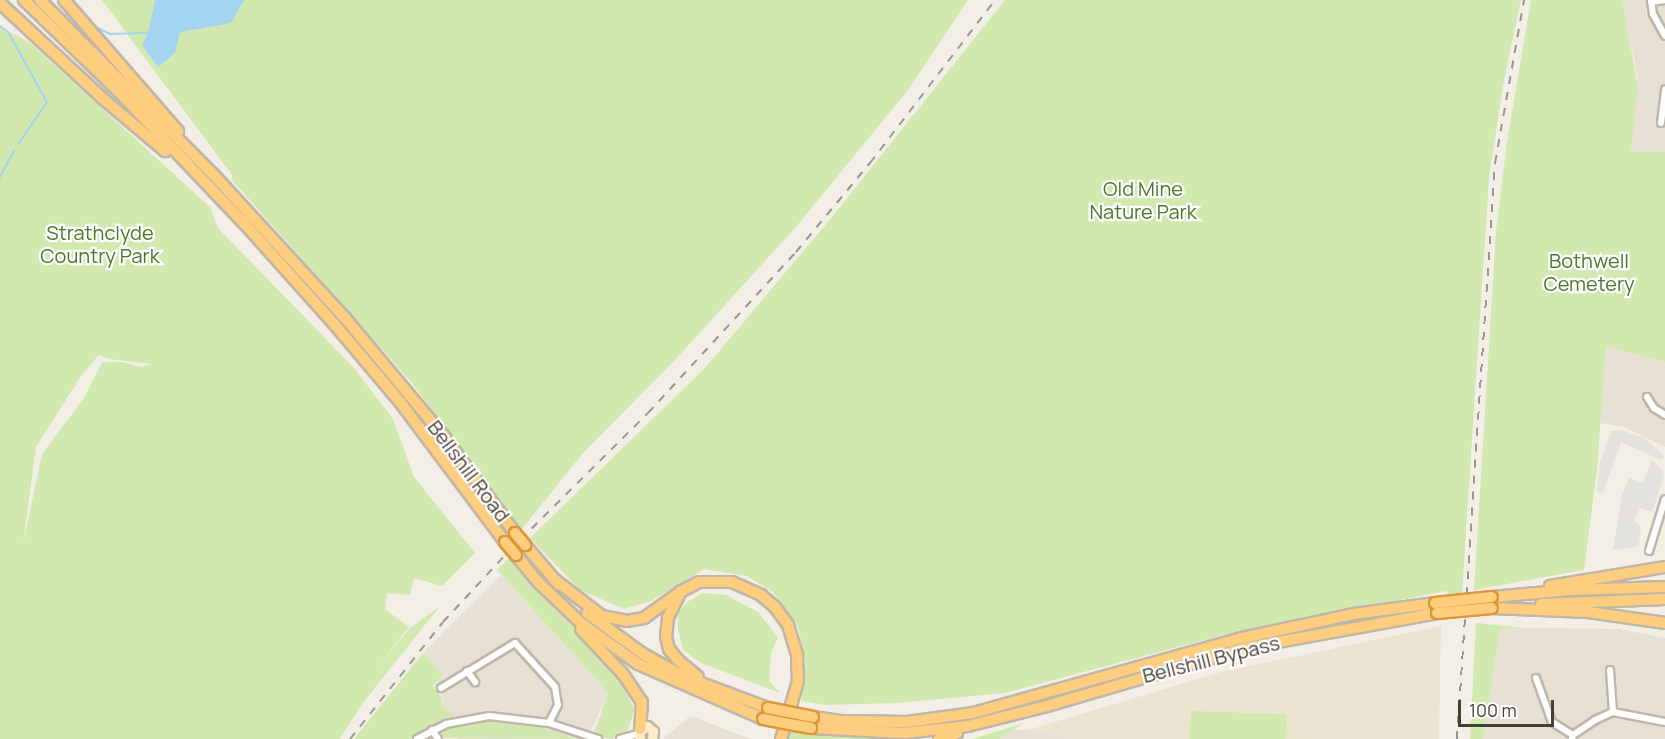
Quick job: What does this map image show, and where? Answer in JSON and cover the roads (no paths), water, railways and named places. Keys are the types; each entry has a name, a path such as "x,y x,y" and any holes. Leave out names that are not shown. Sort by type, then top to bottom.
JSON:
{"highway":[{"path":"24,0 121,94 213,192"},
{"path":"40,0 213,174"},
{"path":"64,0 164,114 213,174"},
{"path":"0,3 101,97 213,192"},
{"name":"Bellshill Road","path":"213,174 406,388 515,533 586,612 643,654 685,677 768,708"},
{"name":"Bellshill Road","path":"213,192 336,326 400,402 505,542 539,583 581,623 638,664 763,719"},
{"path":"1494,596 1665,567"},
{"path":"555,580 602,616 614,620 644,618 680,592 699,582 732,582 761,595 782,616 794,641 798,667 798,681 781,739"},
{"path":"539,583 623,674 636,692 642,702 640,734"},
{"name":"Bellshill Bypass","path":"763,719 904,734 937,731 1000,719 1245,648 1494,596 1570,590 1665,587"},
{"path":"680,592 665,627 669,649 690,672 740,699"},
{"name":"Bellshill Bypass","path":"768,708 812,723 906,722 973,714 1242,638 1354,614 1436,608 1492,608 1581,601 1665,599"},
{"path":"1492,608 1588,612 1665,623"},
{"path":"939,739 1000,719"}],"main road":[{"path":"640,734 650,727 655,737"}],"street":[{"path":"1665,0 1651,1 1657,25 1665,36"},
{"path":"1661,123 1665,89"},
{"path":"1647,397 1654,408 1665,415"},
{"path":"1649,551 1665,499"},
{"path":"441,688 515,643 555,687 558,705 549,723"},
{"path":"1610,670 1613,712"},
{"path":"467,671 475,682"},
{"path":"1536,678 1552,722 1572,737 1595,720 1613,712 1665,722"},
{"path":"417,739 446,724 489,716 549,723 597,739"},
{"path":"432,730 438,739"},
{"path":"620,739 640,734"}],"water":[{"path":"155,0 244,0 231,23 180,32 175,53 158,67 142,45 148,33"}],"waterway":[{"path":"0,26 8,32 47,102 19,143"},
{"path":"93,26 110,34 148,33"},
{"path":"0,177 14,151"}],"railway":[{"path":"350,739 443,622 509,551 648,413 796,252 870,163 995,0"},
{"path":"1457,739 1495,163 1524,0"}],"park label":[{"name":"Old Mine Nature Park","path":"1143,200"},
{"name":"Strathclyde Country Park","path":"100,244"},
{"name":"Bothwell Cemetery","path":"1589,272"}]}
